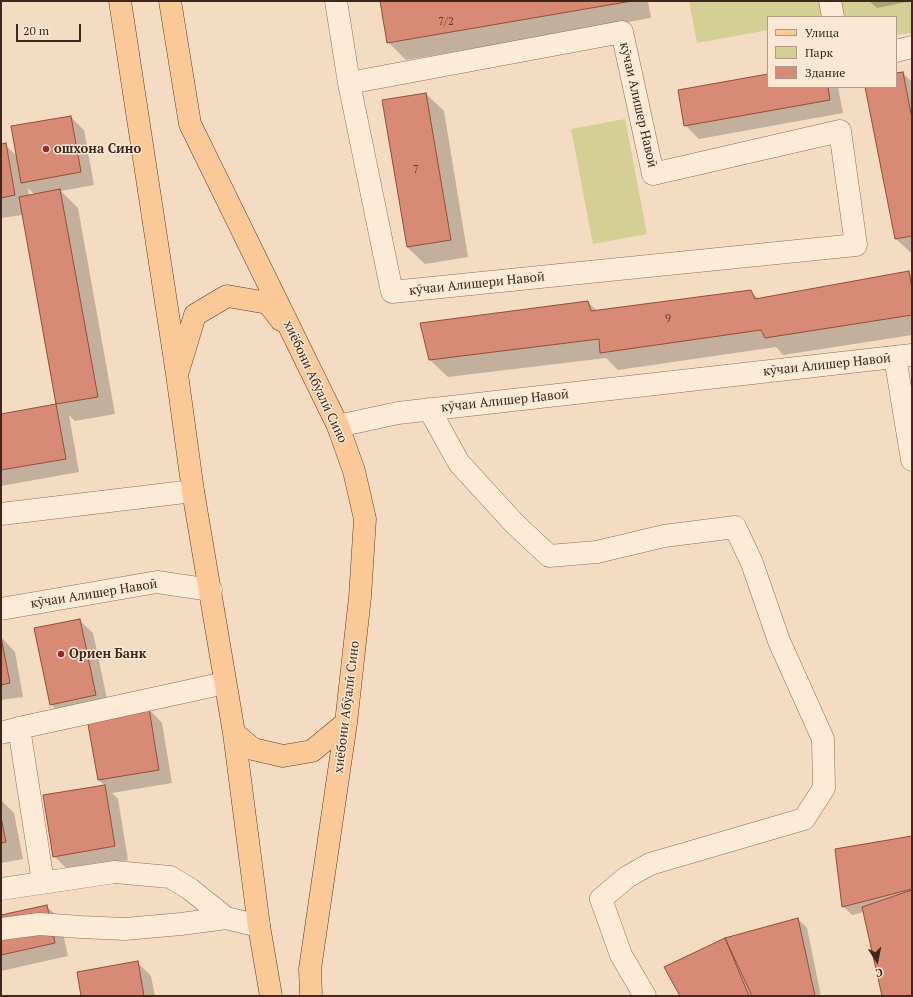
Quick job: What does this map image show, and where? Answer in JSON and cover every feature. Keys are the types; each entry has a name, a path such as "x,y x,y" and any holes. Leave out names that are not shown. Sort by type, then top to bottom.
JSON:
{"main road":[{"path":"120,1 177,374 193,491 211,590 234,733 259,926 270,996"},
{"name":"хиёбони Абӯалӣ Сино","path":"170,1 190,124 338,426 354,471 365,519 360,597 346,723 310,969 311,996"},
{"path":"177,374 195,315 227,296 268,303 294,337"},
{"path":"234,733 253,749 283,756 312,751 346,723"}],"street":[{"name":"кӯчаи Алишери Навоӣ","path":"336,1 349,82 392,292 856,245"},
{"path":"830,1 833,16"},
{"name":"кӯчаи Алишер Навоӣ","path":"349,82 622,32 653,174 840,131 856,245"},
{"path":"897,51 912,47"},
{"name":"кӯчаи Алишер Навоӣ","path":"338,426 398,413 429,409 903,356"},
{"path":"903,356 912,460"},
{"path":"429,409 459,463 514,523 548,556 597,552 664,536 735,527 752,564 779,641 823,739 824,788 804,819 650,864 627,877 601,899 621,955 645,996"},
{"path":"1,514 193,491"},
{"name":"кӯчаи Алишер Навоӣ","path":"1,609 157,582 211,590"},
{"path":"43,882 10,730 225,683"},
{"path":"1,889 115,872 170,877 190,888 226,918"},
{"path":"1,929 39,924 125,929 182,924 226,918 259,926"}],"green space":[{"path":"689,1 912,1 912,33 897,35 897,16 767,16 767,30 697,43"},
{"path":"625,119 647,234 593,244 571,129"}],"building":[{"path":"380,1 632,1 387,43"},
{"path":"903,72 912,119 912,236 895,239 865,88 897,88 897,73"},
{"path":"767,74 767,88 828,88 830,100 684,126 678,90"},
{"path":"426,93 451,240 407,247 382,100"},
{"name":"ошхона Сино","path":"71,116 81,172 21,183 11,126"},
{"path":"6,143 15,195 1,198 1,144"},
{"path":"60,189 98,397 56,404 19,197"},
{"path":"909,271 912,289 912,315 765,338 761,330 600,353 599,339 429,360 420,323 588,301 591,311 751,290 755,299"},
{"path":"56,404 66,459 1,470 1,414"},
{"path":"80,619 96,695 50,705 34,628"},
{"path":"1,637 10,683 1,685"},
{"path":"149,708 159,770 98,780 87,719"},
{"path":"105,785 115,846 53,857 43,795"},
{"path":"1,817 6,842 1,843"},
{"path":"912,836 912,889 842,907 835,849"},
{"path":"912,890 912,996 882,996 862,907"},
{"path":"47,905 55,943 1,955 1,915"},
{"path":"798,918 815,996 752,996 725,938"},
{"path":"725,938 749,996 680,996 664,967"},
{"path":"138,961 144,996 81,996 77,972"}],"place":[{"name":"ошхона Сино","path":"46,149"},
{"name":"Ориен Банк","path":"61,654"}]}
